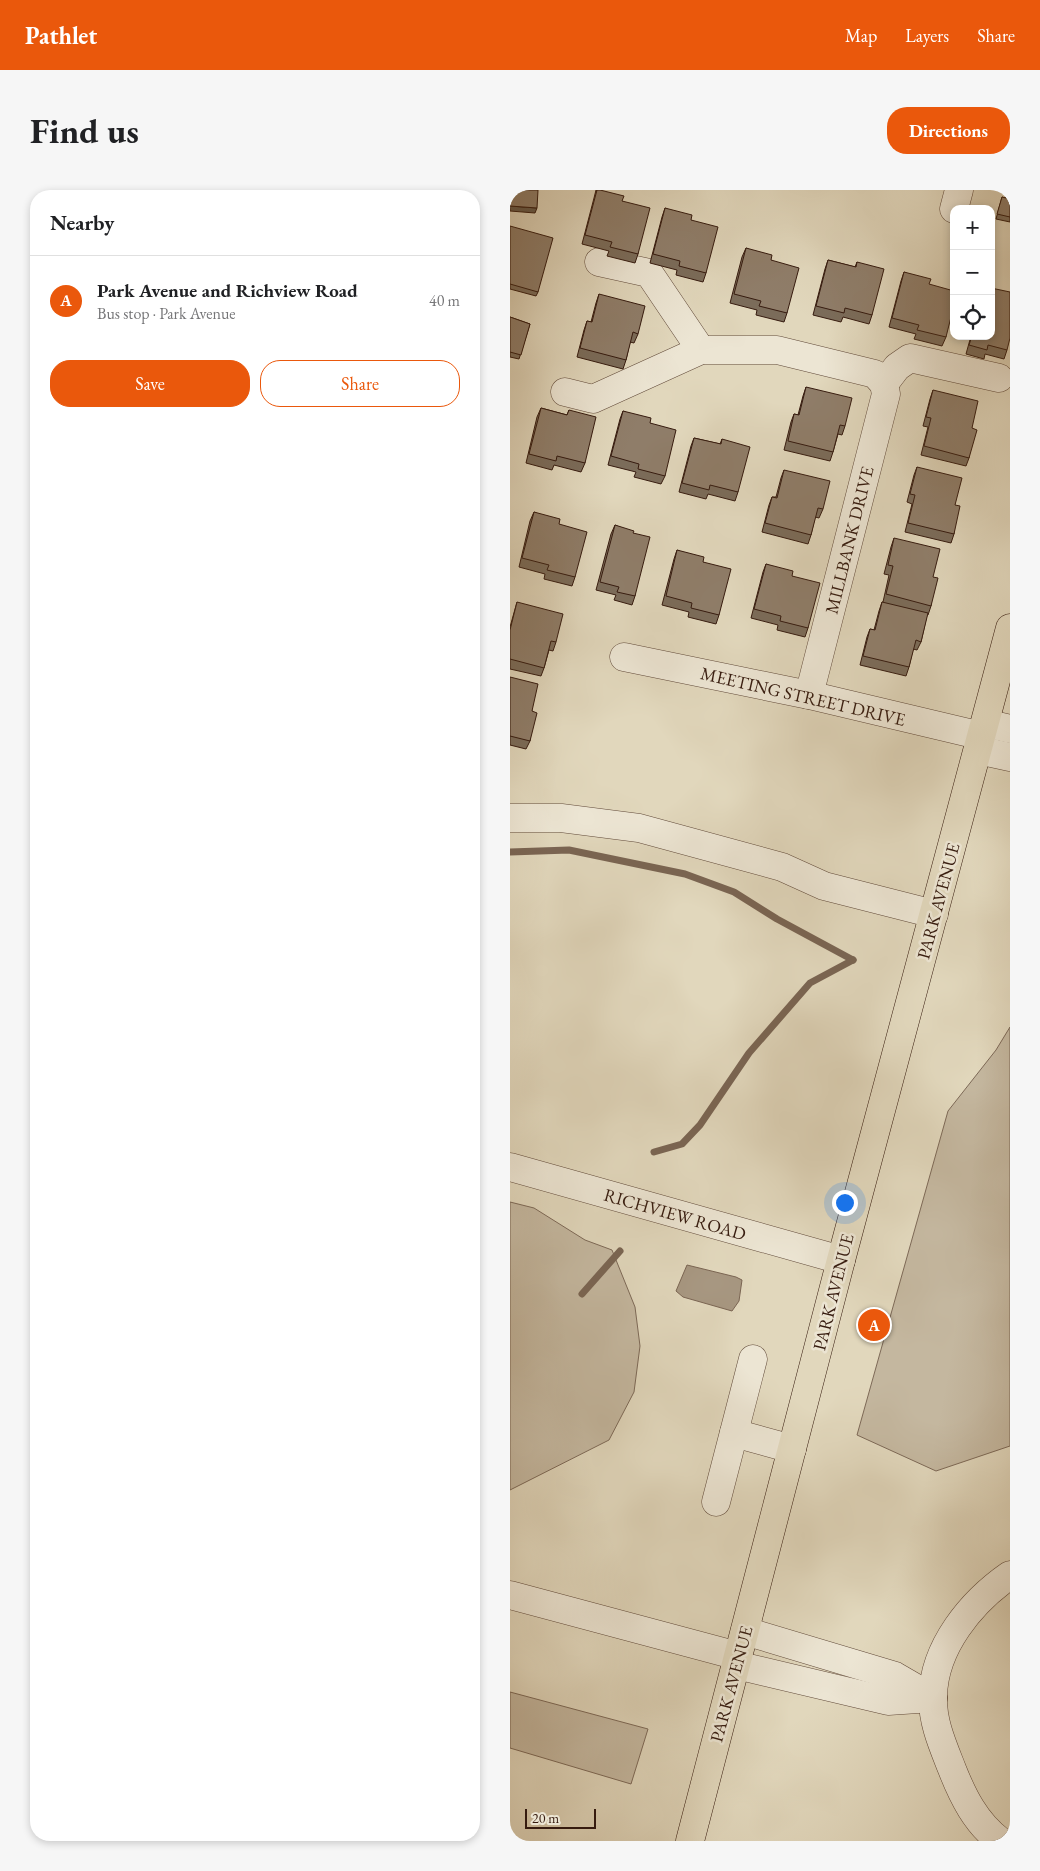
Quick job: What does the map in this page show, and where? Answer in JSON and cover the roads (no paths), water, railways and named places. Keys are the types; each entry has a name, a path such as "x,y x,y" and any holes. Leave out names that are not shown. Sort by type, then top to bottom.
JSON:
{"main road":[{"name":"PARK AVENUE","path":"690,1841 840,1260 934,914 989,735 1010,628"}],"street":[{"path":"955,205 959,190"},
{"path":"599,262 649,273 701,350"},
{"path":"564,392 593,399 701,350 777,350 875,374 884,384 897,367 910,358 998,378"},
{"name":"MILLBANK DRIVE","path":"809,695 886,394 884,384"},
{"name":"MEETING STREET DRIVE","path":"624,657 809,695 989,735 1010,758"},
{"path":"510,818 561,818 639,828 782,867 824,886 934,914"},
{"name":"RICHVIEW ROAD","path":"510,1168 840,1260"},
{"path":"716,1502 753,1359"},
{"path":"734,1434 792,1449"},
{"path":"1000,1841 989,1833 972,1811 960,1788 938,1732 933,1698 934,1675 944,1649 962,1621 978,1602 1010,1575"},
{"path":"510,1595 740,1650 895,1676 933,1698"}],"waterway":[{"path":"510,852 569,850 685,874 734,892 777,919 853,960"},
{"path":"654,1152 682,1144 700,1125 749,1053 810,983 853,960"},
{"path":"582,1294 620,1251"}],"place":[{"name":"Park Avenue and Richview Road","path":"874,1325"}]}
